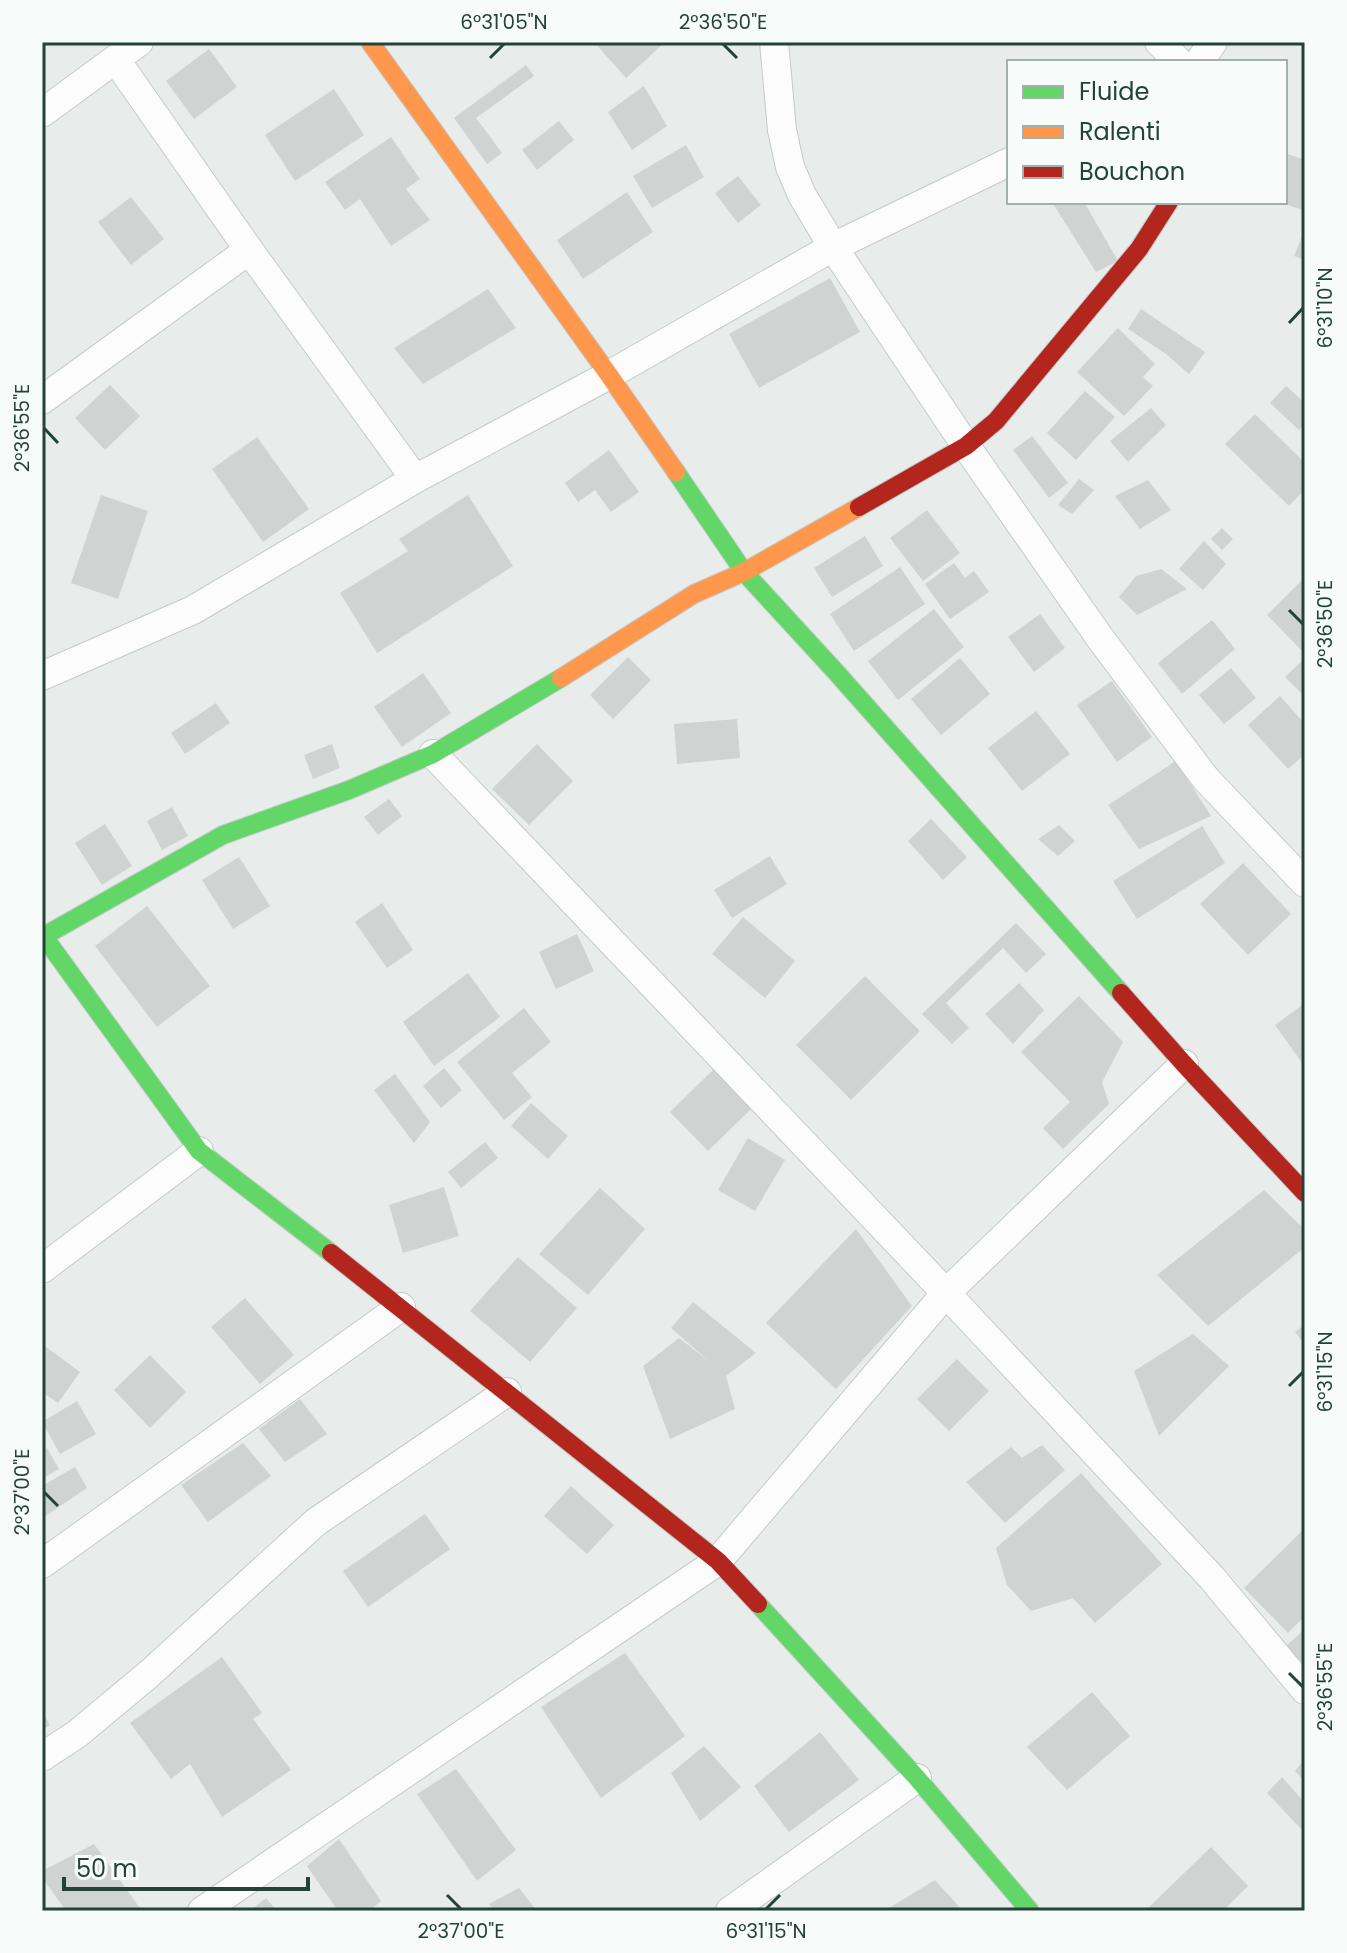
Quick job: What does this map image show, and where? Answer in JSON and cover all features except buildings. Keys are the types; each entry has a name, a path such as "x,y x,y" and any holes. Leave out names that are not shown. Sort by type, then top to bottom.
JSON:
{"street":[{"path":"42,113 139,42"},
{"path":"370,42 609,375 744,572 1184,1064 1305,1193"},
{"path":"774,42 782,130 790,167 802,195 833,247 1100,638 1206,779 1305,883"},
{"path":"1159,42 1177,60"},
{"path":"1200,60 1213,42"},
{"path":"116,60 415,479"},
{"path":"42,676 193,610 415,479 609,375 833,247 1007,163"},
{"path":"1030,1911 917,1778 718,1561 401,1307 199,1151 43,935 223,835 349,790 433,754 694,594 744,572 966,446 996,421 1033,378 1139,249 1168,204"},
{"path":"42,400 249,250"},
{"path":"433,754 946,1293 1212,1578 1305,1690"},
{"path":"202,1911 718,1561 946,1293 1184,1064"},
{"path":"42,1269 199,1151"},
{"path":"42,1564 401,1307"},
{"path":"42,1757 77,1734 149,1674 316,1522 507,1392"},
{"path":"730,1911 917,1778"}],"traffic: fast":[{"path":"676,472 744,572 1121,993"},
{"path":"44,936 223,835 349,790 433,754 561,678"},
{"path":"42,934 199,1151 331,1253"},
{"path":"758,1604 917,1778 1030,1911"}],"traffic: slow":[{"path":"370,42 676,472"},
{"path":"561,678 694,594 744,572 859,507"}],"traffic: jam":[{"path":"859,507 966,446 996,421 1139,249 1168,204"},
{"path":"1121,993 1305,1193"},
{"path":"331,1253 718,1561 758,1604"}]}
